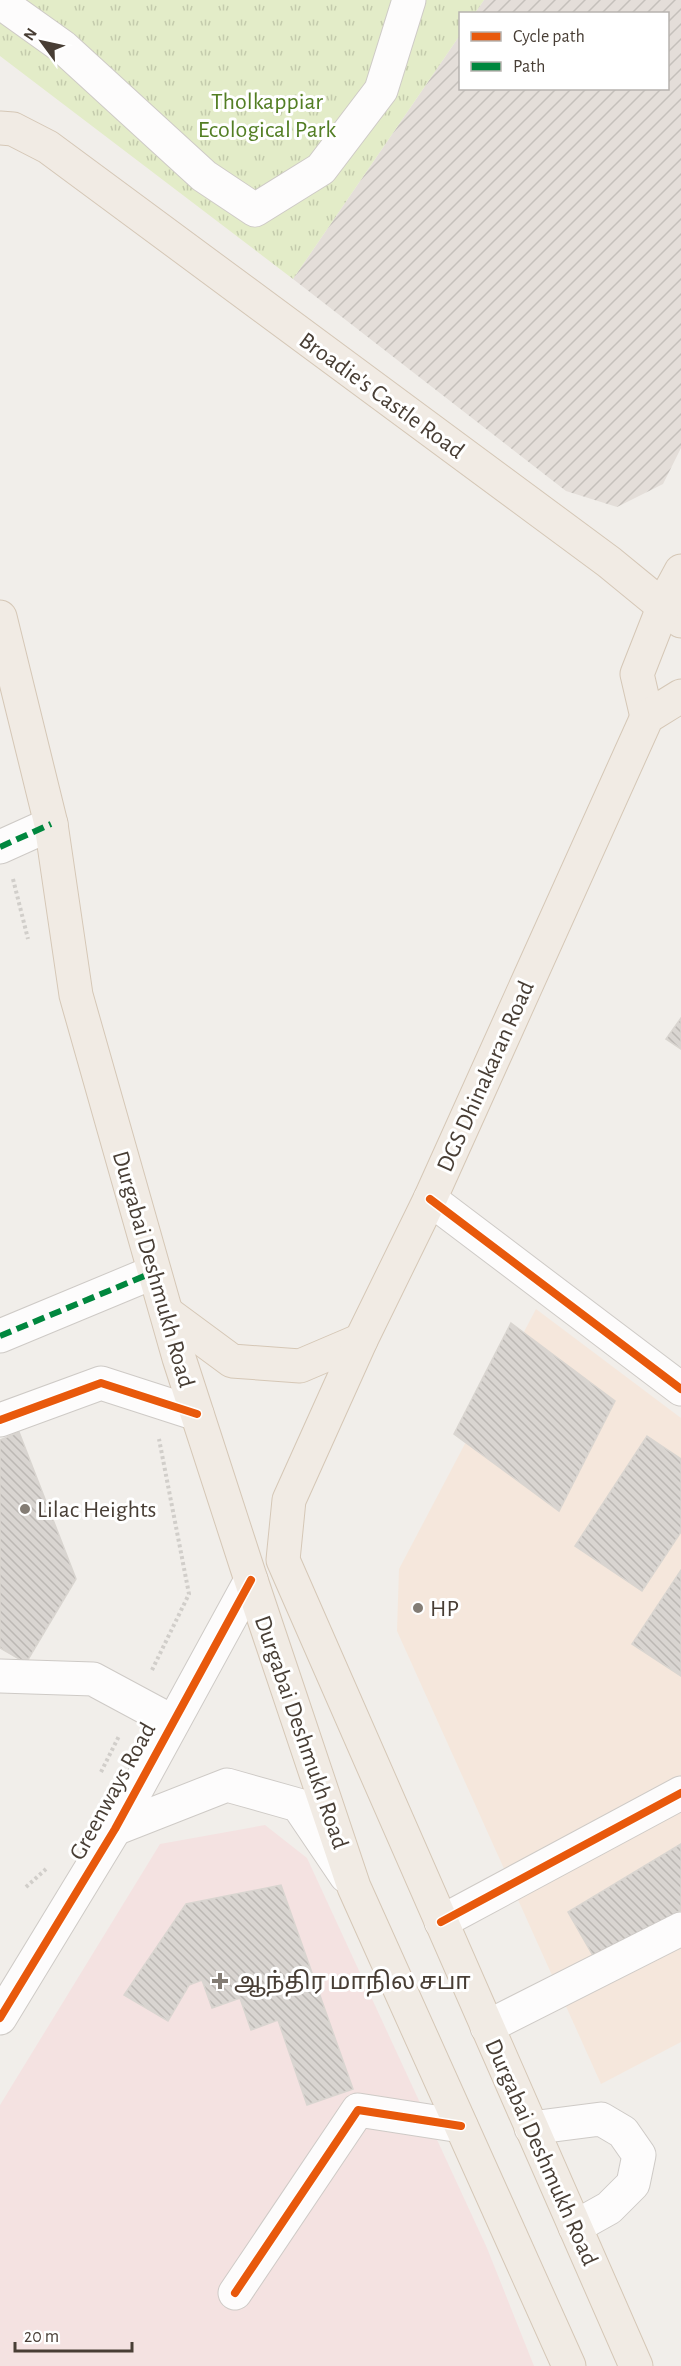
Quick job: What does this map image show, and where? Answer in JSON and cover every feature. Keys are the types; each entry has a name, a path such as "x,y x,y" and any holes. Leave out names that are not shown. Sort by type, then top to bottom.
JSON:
{"main road":[{"name":"Broadie's Castle Road","path":"4,126 48,147 600,556 672,615"},
{"path":"681,571 672,615 637,674 647,717 681,696"},
{"name":"Durgabai Deshmukh Road","path":"0,617 51,824 76,995 154,1272 251,1580 354,1887 569,2366"},
{"name":"DGS Dhinakaran Road","path":"361,1340 430,1199 647,717"},
{"path":"167,1313 232,1361 300,1366 361,1340"},
{"name":"Durgabai Deshmukh Road","path":"361,1340 289,1500 283,1560 636,2366"}],"street":[{"path":"0,2 63,47 204,176 255,210 321,169 381,90 409,0"},
{"path":"0,847 51,824"},
{"path":"430,1199 681,1389"},
{"path":"0,1336 154,1272"},
{"path":"0,1419 101,1383 197,1414"},
{"name":"Greenways Road","path":"0,2018 115,1829 251,1580"},
{"path":"0,1676 93,1678 173,1722"},
{"path":"115,1829 227,1785 298,1805 354,1887"},
{"path":"441,1922 681,1793"},
{"path":"487,2026 681,1929"},
{"path":"235,2293 358,2110 461,2126"},
{"path":"531,2128 601,2119 623,2132 639,2155 633,2184 609,2208 575,2227"}],"shaded area":[{"path":"484,0 681,0 681,448 663,484 617,507 566,491 293,279 459,36 459,90 669,90 669,12 476,12"},
{"path":"536,1309 681,1418 681,2042 601,2084 397,1631 399,1569"},
{"name":"ஆந்திர மாநில சபா","path":"265,1825 307,1858 487,2248 534,2366 0,2366 0,2105 160,1844"}],"green space":[{"name":"Tholkappiar Ecological Park","path":"0,0 484,0 476,12 459,12 459,36 293,279 0,56"}],"building":[{"path":"681,1018 681,1049 666,1039"},
{"path":"511,1323 615,1401 559,1511 454,1434"},
{"name":"Lilac Heights","path":"19,1432 76,1579 26,1663 0,1648 0,1440"},
{"path":"647,1436 681,1459 681,1532 642,1591 575,1546"},
{"path":"681,1570 681,1676 632,1644"},
{"path":"681,1844 681,1910 596,1961 568,1912"},
{"path":"281,1885 353,2089 307,2105 278,2020 251,2030 240,1998 212,2008 202,1980 189,1985 168,2021 124,1995 186,1904"}],"marked path":[{"path":"0,847 51,824"},
{"path":"0,1336 154,1272"}],"cycle path":[{"path":"430,1199 681,1389"},
{"path":"0,1420 101,1383 197,1414"},
{"path":"0,2018 115,1829 251,1580"},
{"path":"441,1922 681,1793"},
{"path":"235,2293 358,2110 461,2126"}],"place":[{"name":"Lilac Heights","path":"25,1509"},
{"name":"HP","path":"418,1608"},
{"name":"ஆந்திர மாநில சபா","path":"220,1981"}]}
